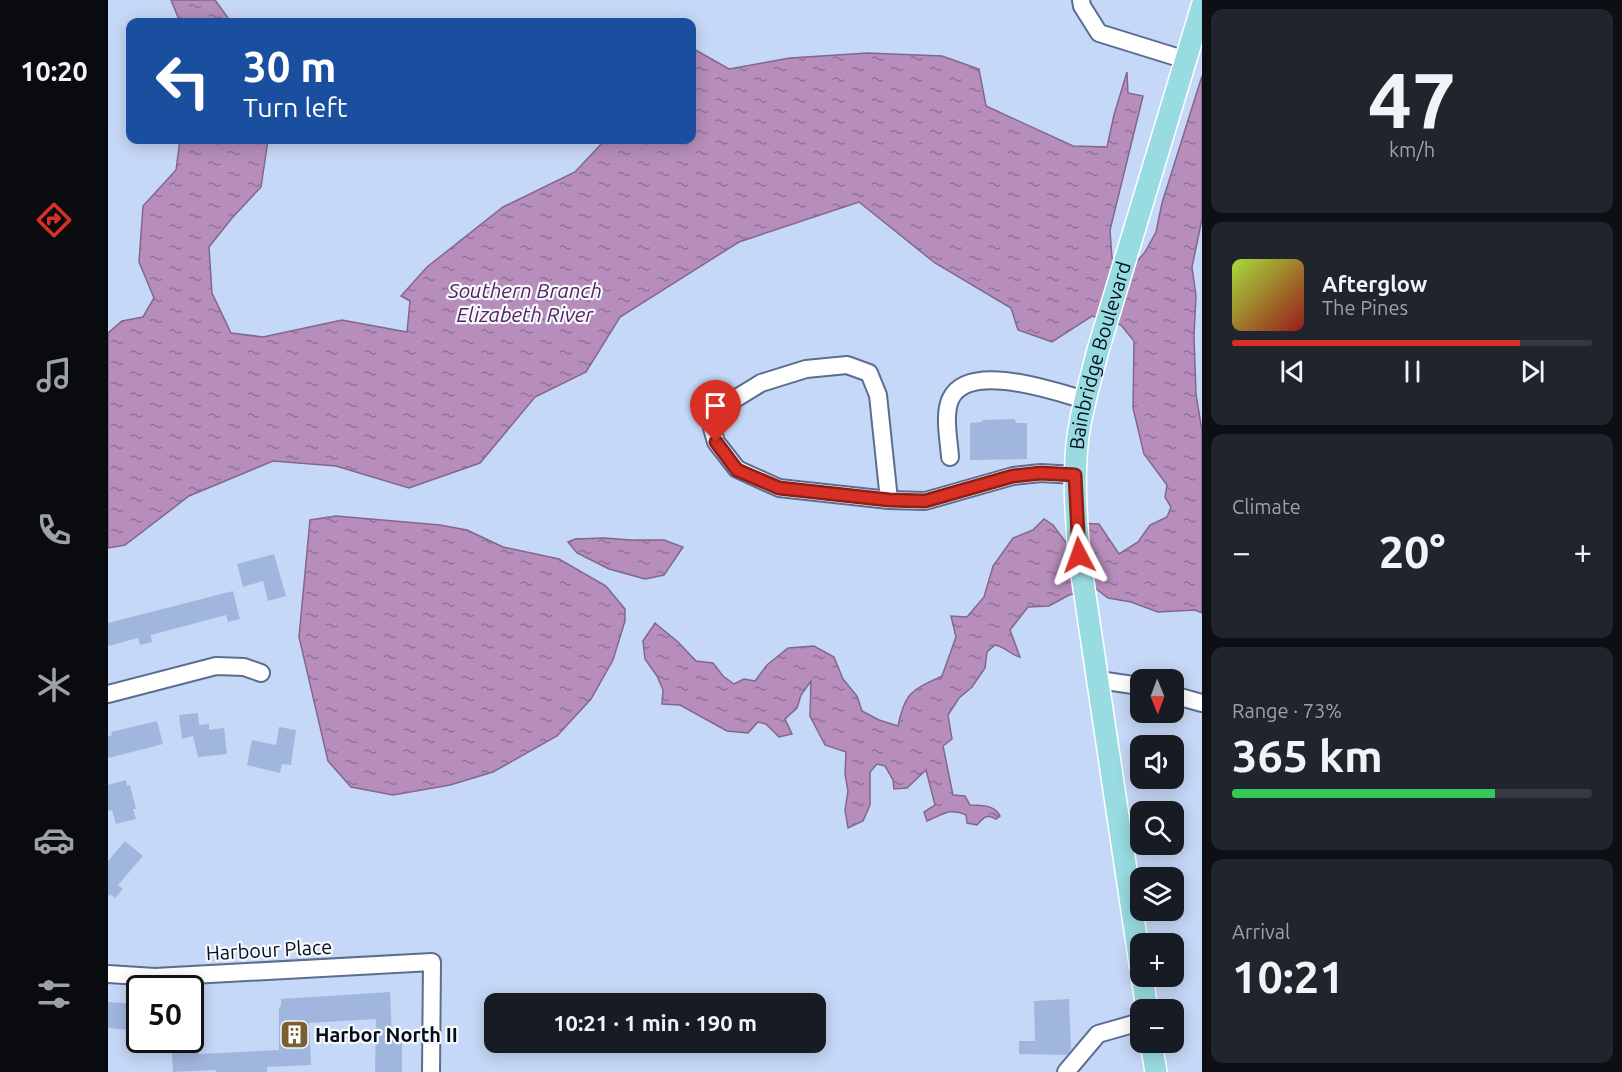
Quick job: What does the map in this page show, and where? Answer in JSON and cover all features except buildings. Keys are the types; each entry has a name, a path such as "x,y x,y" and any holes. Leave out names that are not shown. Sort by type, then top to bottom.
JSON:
{"main road":[{"name":"Bainbridge Boulevard","path":"1136,933 1079,555 1075,475 1078,433 1107,322 1202,6"},
{"path":"1153,1053 1156,1072"}],"street":[{"path":"1081,0 1082,6 1099,33 1186,60"},
{"path":"889,500 878,395 869,374 847,365 806,369 761,383 735,399 723,411 712,428 716,442 737,470 779,488 889,500 925,501 1013,476 1041,473 1075,475"},
{"path":"950,457 948,412 951,397 963,385 998,380 1023,383 1085,400"},
{"path":"108,694 216,666 244,667 261,673"},
{"path":"1099,680 1130,685"},
{"path":"1184,698 1202,703"},
{"name":"Harbour Place","path":"108,974 155,977 432,962 431,1072"},
{"path":"1066,1072 1098,1034 1130,1025"}],"water":[{"path":"171,0 215,0 228,18 178,18"},
{"name":"Southern Branch Elizabeth River","path":"696,50 729,69 790,58 868,53 942,56 979,69 986,106 1073,146 1107,147 1127,72 1128,93 1143,96 1110,230 1112,258 1134,265 1145,252 1156,232 1162,203 1202,76 1202,219 1192,267 1196,296 1194,336 1196,394 1202,431 1202,613 1195,610 1158,612 1131,602 1108,598 1095,588 1069,595 1049,606 1028,607 1010,630 1020,657 995,645 987,652 985,668 972,687 959,698 948,715 952,739 943,746 953,795 965,796 970,805 987,806 994,809 1000,816 996,819 985,817 977,825 967,823 966,815 950,812 927,821 924,812 935,805 926,770 907,788 894,789 893,780 885,766 877,764 870,772 870,805 863,821 848,828 845,810 848,791 845,774 846,752 825,745 810,716 811,681 801,695 797,708 785,719 792,734 779,737 766,724 758,722 748,733 727,731 680,705 662,704 663,690 657,676 645,659 643,641 655,623 696,661 713,663 723,676 734,684 744,679 755,681 767,665 788,648 814,646 834,657 843,679 857,696 862,711 898,726 904,706 911,694 942,676 956,637 951,616 967,617 984,597 993,566 1013,538 1033,530 1044,519 1053,525 1067,544 1074,523 1099,524 1119,554 1138,542 1150,525 1167,517 1171,507 1165,497 1167,485 1144,454 1133,408 1134,341 1121,325 1092,316 1052,342 1018,330 1011,308 935,263 859,202 739,242 620,317 586,372 535,397 480,463 409,488 336,466 273,461 189,496 125,545 108,548 108,333 122,321 143,317 154,298 139,262 143,206 176,170 179,144 267,144 261,187 209,247 212,293 231,333 263,337 342,320 407,332 410,301 401,296 427,267 503,207 575,172 601,144 696,144"},
{"path":"336,516 440,525 467,530 503,547 559,559 606,586 625,609 625,621 613,660 591,699 557,736 493,772 450,785 393,795 351,787 328,761 299,637 310,520"},
{"path":"575,539 664,540 683,547 664,575 645,579 609,569 577,553 568,542"}],"place":[{"name":"Harbor North II","path":"294,1035"}],"route":[{"path":"716,442 737,470 779,488 889,500 925,501 1013,476 1041,473 1075,475 1079,555"}]}
